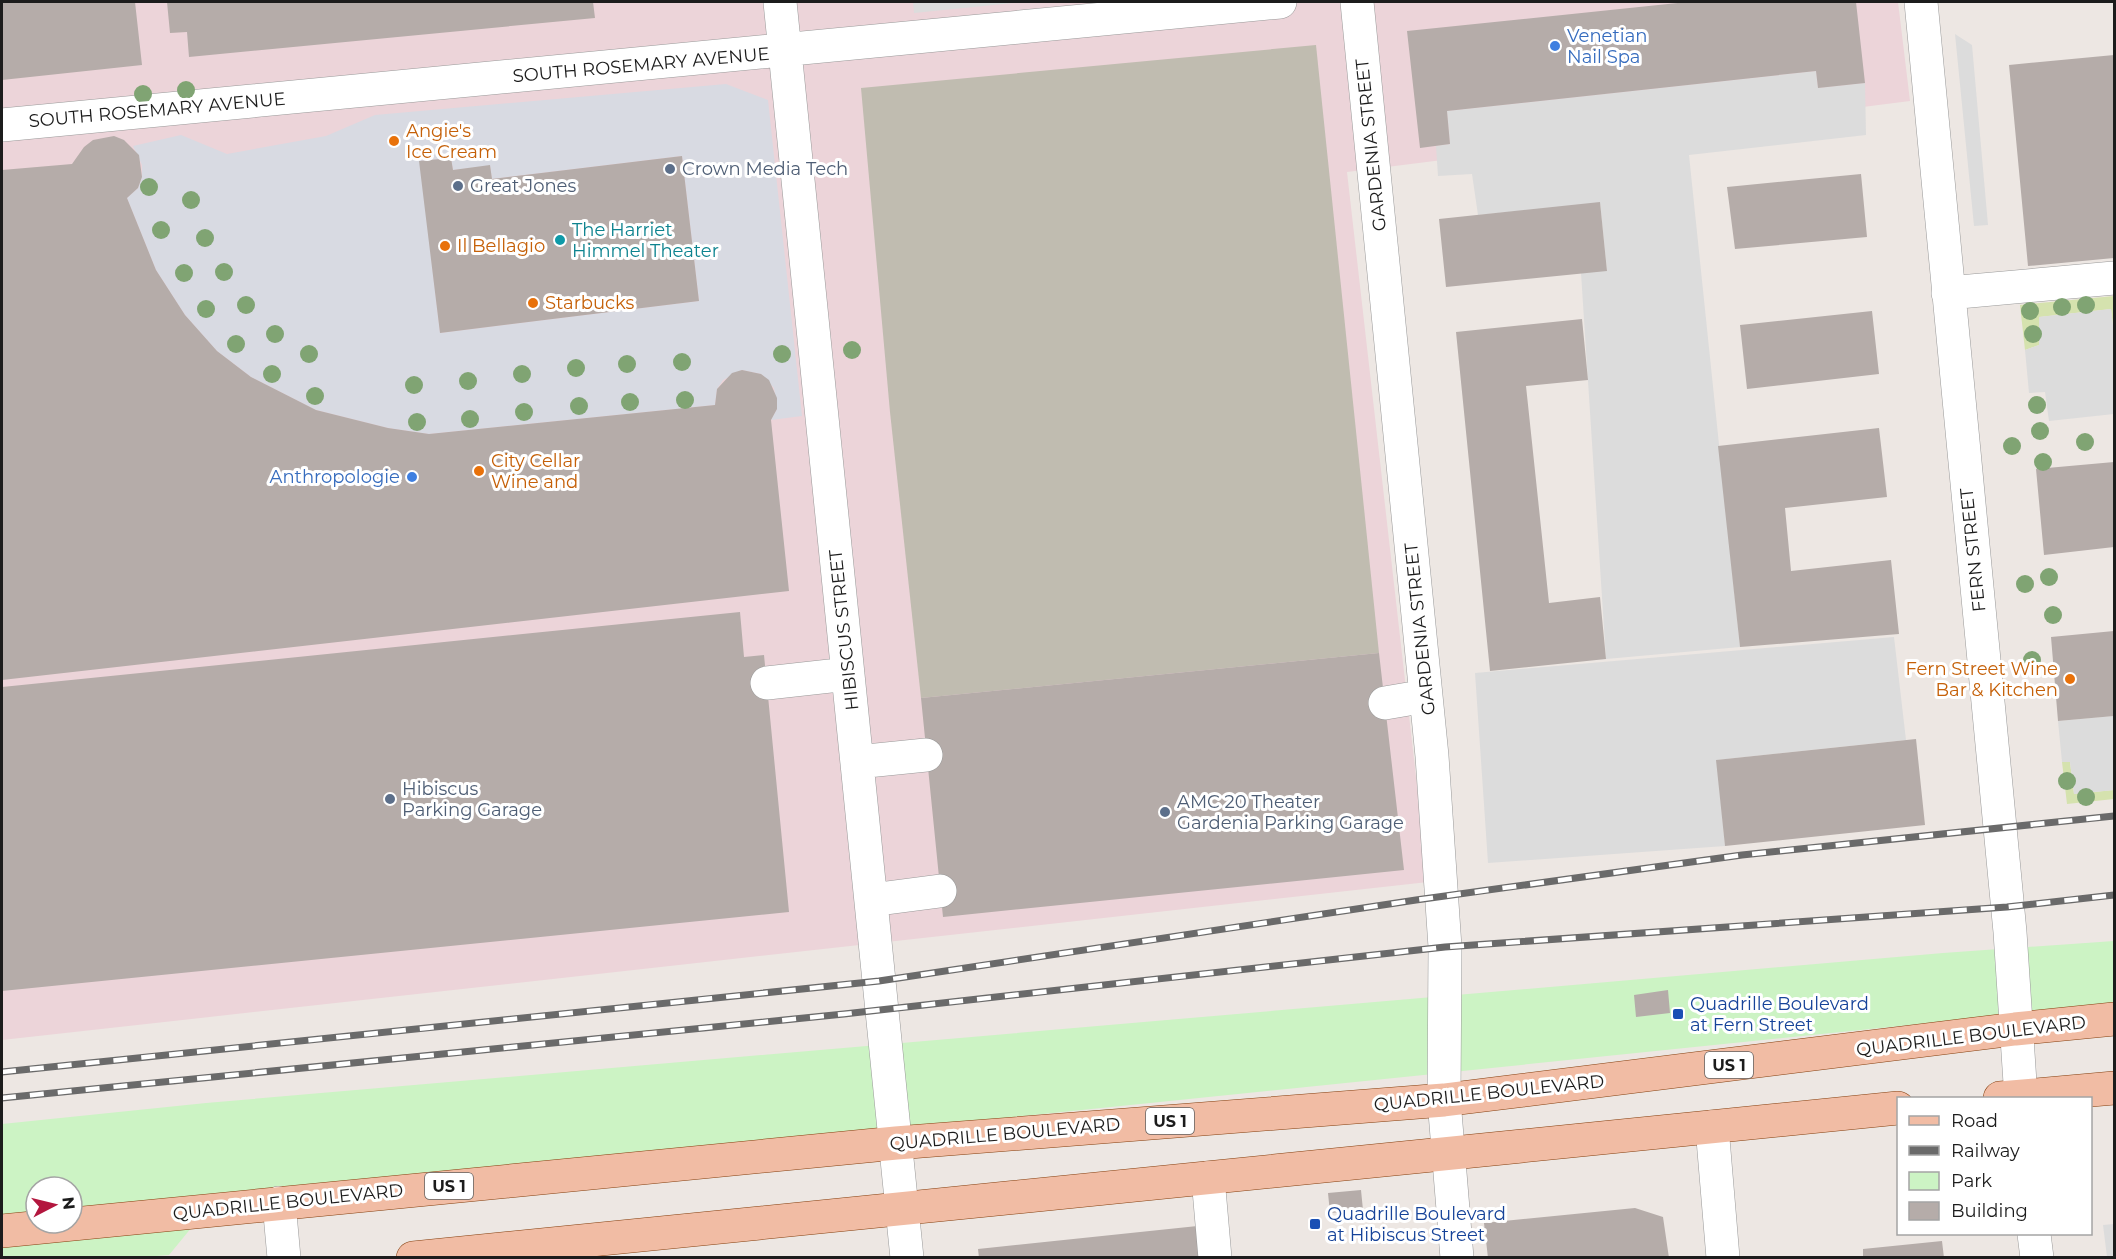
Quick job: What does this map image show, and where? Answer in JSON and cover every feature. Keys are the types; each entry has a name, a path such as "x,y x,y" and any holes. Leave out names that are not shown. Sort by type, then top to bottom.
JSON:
{"main road":[{"name":"QUADRILLE BOULEVARD","path":"2,1231 896,1143 1444,1100 2015,1029 2115,1020"},
{"path":"2024,1097 2115,1088"},
{"path":"413,1257 1897,1108"}],"street":[{"name":"HIBISCUS STREET","path":"780,2 907,1257"},
{"name":"SOUTH ROSEMARY AVENUE","path":"2,125 1280,2"},
{"name":"GARDENIA STREET","path":"1357,2 1426,696 1445,947 1444,1100 1456,1257"},
{"name":"FERN STREET","path":"1921,2 2010,932 2015,1029 2014,1097"},
{"path":"1948,293 2115,278"},
{"path":"767,683 848,674"},
{"path":"1385,703 1426,696"},
{"path":"857,762 926,755"},
{"path":"871,900 940,891"},
{"path":"1712,1127 1723,1257"},
{"path":"1208,1178 1215,1257"},
{"path":"279,1203 284,1257"},
{"path":"2034,1235 2037,1257"}],"shaded area":[{"path":"2,2 1898,2 1910,101 1347,172 1428,882 2,1040"},
{"path":"913,2 1024,2 914,13"},
{"path":"1955,34 1972,45 1988,225 1974,226"},
{"path":"1316,45 1379,653 921,698 890,412 861,88"},
{"path":"1816,71 1818,88 1865,83 1866,135 1689,155 1740,647 1606,659 1581,273 1607,270 1600,203 1478,215 1472,174 1438,176 1436,146 1450,144 1447,111"},
{"path":"726,84 768,100 802,416 771,420 777,409 774,388 761,374 742,370 723,380 717,389 715,405 429,434 388,428 316,410 251,377 217,351 185,315 156,270 127,198 138,188 142,177 142,165 133,146 181,135 227,154 326,136 375,115","holes":["682,156 699,301 440,333 420,161 451,158 453,170 490,166 492,179"]},
{"path":"2111,309 2114,334 2114,414 2049,421 2045,392 2029,393 2025,350 2039,345 2039,317"},
{"path":"1894,637 1906,740 1717,760 1725,846 1488,863 1475,673"},
{"path":"2114,716 2114,790 2074,794 2070,762 2062,762 2058,721"},
{"path":"2114,1224 2114,1257 2107,1257 2103,1225"}],"green space":[{"path":"2114,296 2114,334 2111,309 2039,317 2039,345 2025,350 2020,305"},
{"path":"2062,762 2070,762 2074,794 2114,790 2114,799 2067,804"},
{"path":"2114,941 2114,1004 215,1199 169,1255 2,1257 2,1124 206,1103 1943,953"}],"building":[{"path":"2,2 135,2 142,65 2,80"},
{"path":"167,2 593,2 595,18 189,57 187,32 170,33"},
{"path":"1687,2 1856,2 1865,83 1818,88 1816,71 1447,111 1450,144 1420,148 1407,31"},
{"path":"2114,55 2114,258 2028,266 2009,65"},
{"path":"114,136 124,140 139,155 142,177 138,188 127,198 156,270 185,315 217,351 251,377 316,410 388,428 429,434 715,405 717,389 732,373 742,370 761,374 769,380 777,398 777,409 771,420 789,591 2,680 2,170 72,164 84,147 93,140"},
{"name":"The Harriet Himmel Theater","path":"682,156 699,301 440,333 419,161 451,158 453,170 490,165 492,179"},
{"path":"1861,174 1867,237 1735,249 1727,187"},
{"path":"1600,202 1607,271 1446,287 1439,219"},
{"path":"1872,311 1879,374 1747,389 1740,325"},
{"path":"1582,319 1588,380 1526,386 1549,603 1600,597 1606,659 1490,671 1456,332"},
{"path":"1879,428 1887,497 1785,508 1791,571 1891,560 1899,634 1740,647 1718,446"},
{"path":"2114,462 2114,547 2044,555 2036,469"},
{"name":"Hibiscus Parking Garage","path":"740,612 744,657 764,655 789,912 2,991 2,687"},
{"path":"2114,631 2114,716 2058,721 2051,637"},
{"name":"AMC 20 Theater Gardenia Parking Garage","path":"1379,653 1404,870 943,917 921,698"},
{"path":"1916,739 1925,825 1725,846 1716,760"},
{"path":"1668,990 1670,1013 1636,1017 1634,995"},
{"path":"1361,1190 1363,1210 1330,1213 1328,1193"},
{"path":"1635,1208 1663,1217 1669,1258 1488,1258 1484,1223"},
{"path":"1207,1225 1210,1258 979,1258 978,1249"},
{"path":"1942,1241 1944,1258 1863,1258 1863,1249"}],"railway":[{"path":"2,1072 879,981 1416,900 1742,855 2114,816"},
{"path":"2,1098 844,1014 1445,947 2007,907 2114,895"}],"place":[{"name":"Venetian Nail Spa","path":"1555,46"},
{"name":"Angie's Ice Cream","path":"394,141"},
{"name":"Crown Media Tech","path":"670,169"},
{"name":"Great Jones","path":"458,186"},
{"name":"The Harriet Himmel Theater","path":"560,240"},
{"name":"Il Bellagio","path":"445,246"},
{"name":"Starbucks","path":"533,303"},
{"name":"City Cellar Wine and","path":"479,471"},
{"name":"Anthropologie","path":"412,477"},
{"name":"Fern Street Wine Bar & Kitchen","path":"2070,679"},
{"name":"Hibiscus Parking Garage","path":"390,799"},
{"name":"AMC 20 Theater Gardenia Parking Garage","path":"1165,812"},
{"name":"Quadrille Boulevard at Fern Street","path":"1678,1014"},
{"name":"Quadrille Boulevard at Hibiscus Street","path":"1315,1224"}]}
